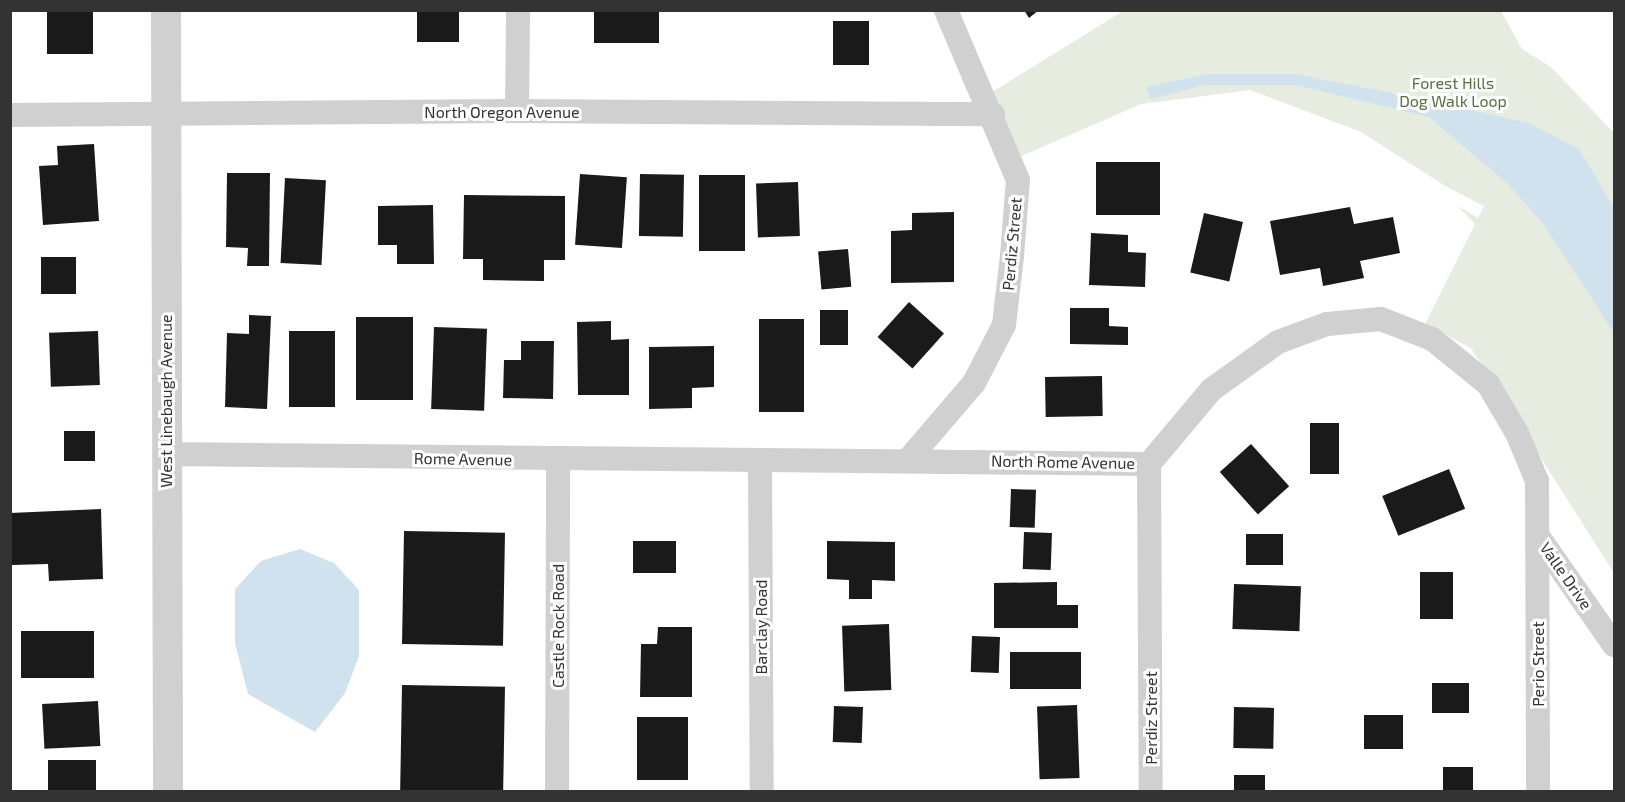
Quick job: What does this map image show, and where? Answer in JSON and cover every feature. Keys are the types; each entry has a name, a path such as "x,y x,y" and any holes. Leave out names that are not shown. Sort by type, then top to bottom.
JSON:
{"street":[{"name":"West Linebaugh Avenue","path":"166,10 168,792"},
{"path":"517,111 518,10"},
{"name":"Perdiz Street","path":"908,460 974,383 1004,325 1018,180 993,114 946,10"},
{"name":"North Oregon Avenue","path":"10,115 166,116 517,111 993,114"},
{"name":"North Rome Avenue","path":"760,462 908,460 1149,464 1211,390 1278,342 1327,324 1381,319 1432,339 1488,384 1517,433 1537,481 1538,536"},
{"name":"Rome Avenue","path":"166,454 760,462"},
{"name":"Castle Rock Road","path":"557,792 558,460"},
{"name":"Barclay Road","path":"760,462 762,792"},
{"name":"Perdiz Street","path":"1149,464 1151,792"},
{"name":"Valle Drive","path":"1538,536 1614,645"},
{"name":"Perio Street","path":"1538,536 1538,792"}],"green space":[{"name":"Forest Hills Dog Walk Loop","path":"1123,11 1501,11 1522,49 1552,68 1614,133 1614,573 1471,348 1425,324 1475,224 1458,206 1478,218 1484,206 1447,187 1361,132 1250,90 1141,104 1010,161 984,97"}],"water":[{"path":"1209,74 1295,74 1432,101 1528,123 1579,149 1614,208 1614,333 1544,225 1508,184 1429,117 1296,85 1205,85 1150,99 1146,87"},
{"path":"300,549 334,563 359,590 359,656 345,693 315,732 248,694 235,643 235,589 261,561"}],"building":[{"path":"47,10 93,10 93,54 47,54"},
{"path":"417,10 459,10 459,42 417,42"},
{"path":"594,10 659,10 659,43 594,43"},
{"path":"1024,10 1039,10 1029,18"},
{"path":"833,21 869,21 869,65 833,65"},
{"path":"94,144 99,221 43,225 39,166 58,165 57,146"},
{"path":"1096,162 1160,162 1160,215 1096,215"},
{"path":"227,173 270,173 269,266 247,266 248,248 226,247"},
{"path":"580,174 627,177 622,248 575,245"},
{"path":"640,174 684,175 683,237 639,236"},
{"path":"699,175 745,175 745,251 699,251"},
{"path":"285,178 326,180 321,265 281,263"},
{"path":"798,182 800,236 758,237 756,183"},
{"path":"464,195 565,196 565,260 544,260 544,281 483,280 483,259 463,259"},
{"path":"433,205 434,264 397,264 397,245 378,245 378,206"},
{"path":"1350,207 1354,224 1393,217 1400,253 1360,261 1364,278 1323,286 1320,268 1280,275 1270,221"},
{"path":"954,212 954,282 891,283 891,231 912,230 912,213"},
{"path":"1204,213 1243,222 1229,281 1190,272"},
{"path":"1091,233 1128,235 1128,252 1146,253 1145,287 1089,285"},
{"path":"848,249 851,287 821,289 818,252"},
{"path":"41,257 76,257 76,294 41,294"},
{"path":"909,302 944,333 912,368 878,337"},
{"path":"1070,308 1109,308 1109,326 1128,327 1128,345 1070,344"},
{"path":"820,310 848,310 848,345 820,345"},
{"path":"249,315 271,316 267,409 225,407 227,333 249,334"},
{"path":"356,317 413,317 413,400 356,400"},
{"path":"759,319 804,319 804,412 759,412"},
{"path":"611,321 611,340 629,339 629,395 578,395 577,322"},
{"path":"434,327 487,329 484,411 431,409"},
{"path":"98,331 100,385 51,387 49,333"},
{"path":"289,331 335,331 335,407 289,407"},
{"path":"521,341 554,341 553,399 503,398 504,360 521,360"},
{"path":"714,346 714,387 692,388 692,408 649,409 649,347"},
{"path":"1102,376 1103,416 1046,417 1045,377"},
{"path":"1310,423 1339,423 1339,474 1310,474"},
{"path":"64,431 95,431 95,461 64,461"},
{"path":"1251,444 1289,486 1258,514 1220,472"},
{"path":"1449,469 1465,509 1398,536 1382,496"},
{"path":"1011,489 1036,490 1035,528 1010,527"},
{"path":"101,509 103,579 49,581 48,564 12,565 10,513"},
{"path":"404,531 505,533 503,646 402,644"},
{"path":"1024,532 1052,533 1051,570 1023,569"},
{"path":"1246,534 1283,534 1283,565 1246,565"},
{"path":"633,541 676,541 676,573 633,573"},
{"path":"827,541 895,542 895,581 872,580 872,599 849,599 849,580 827,579"},
{"path":"1420,572 1453,572 1453,619 1420,619"},
{"path":"1057,582 1057,605 1078,605 1078,628 994,628 994,583"},
{"path":"1234,584 1301,586 1299,631 1232,629"},
{"path":"889,624 891,690 844,692 842,626"},
{"path":"658,627 692,627 692,697 640,697 641,644 657,644"},
{"path":"21,631 94,631 94,678 21,678"},
{"path":"972,636 1000,637 999,673 971,672"},
{"path":"1010,652 1081,652 1081,689 1010,689"},
{"path":"1432,683 1469,683 1469,713 1432,713"},
{"path":"402,685 505,687 503,792 400,792"},
{"path":"98,701 100,746 44,749 42,704"},
{"path":"1077,705 1080,778 1040,779 1037,706"},
{"path":"834,706 863,707 862,743 833,742"},
{"path":"1234,707 1274,708 1273,749 1233,748"},
{"path":"1364,715 1403,715 1403,749 1364,749"},
{"path":"637,717 688,717 688,780 637,780"},
{"path":"48,760 96,760 96,792 48,792"},
{"path":"1443,767 1473,767 1473,792 1443,792"},
{"path":"1234,775 1265,775 1265,792 1234,792"}]}
